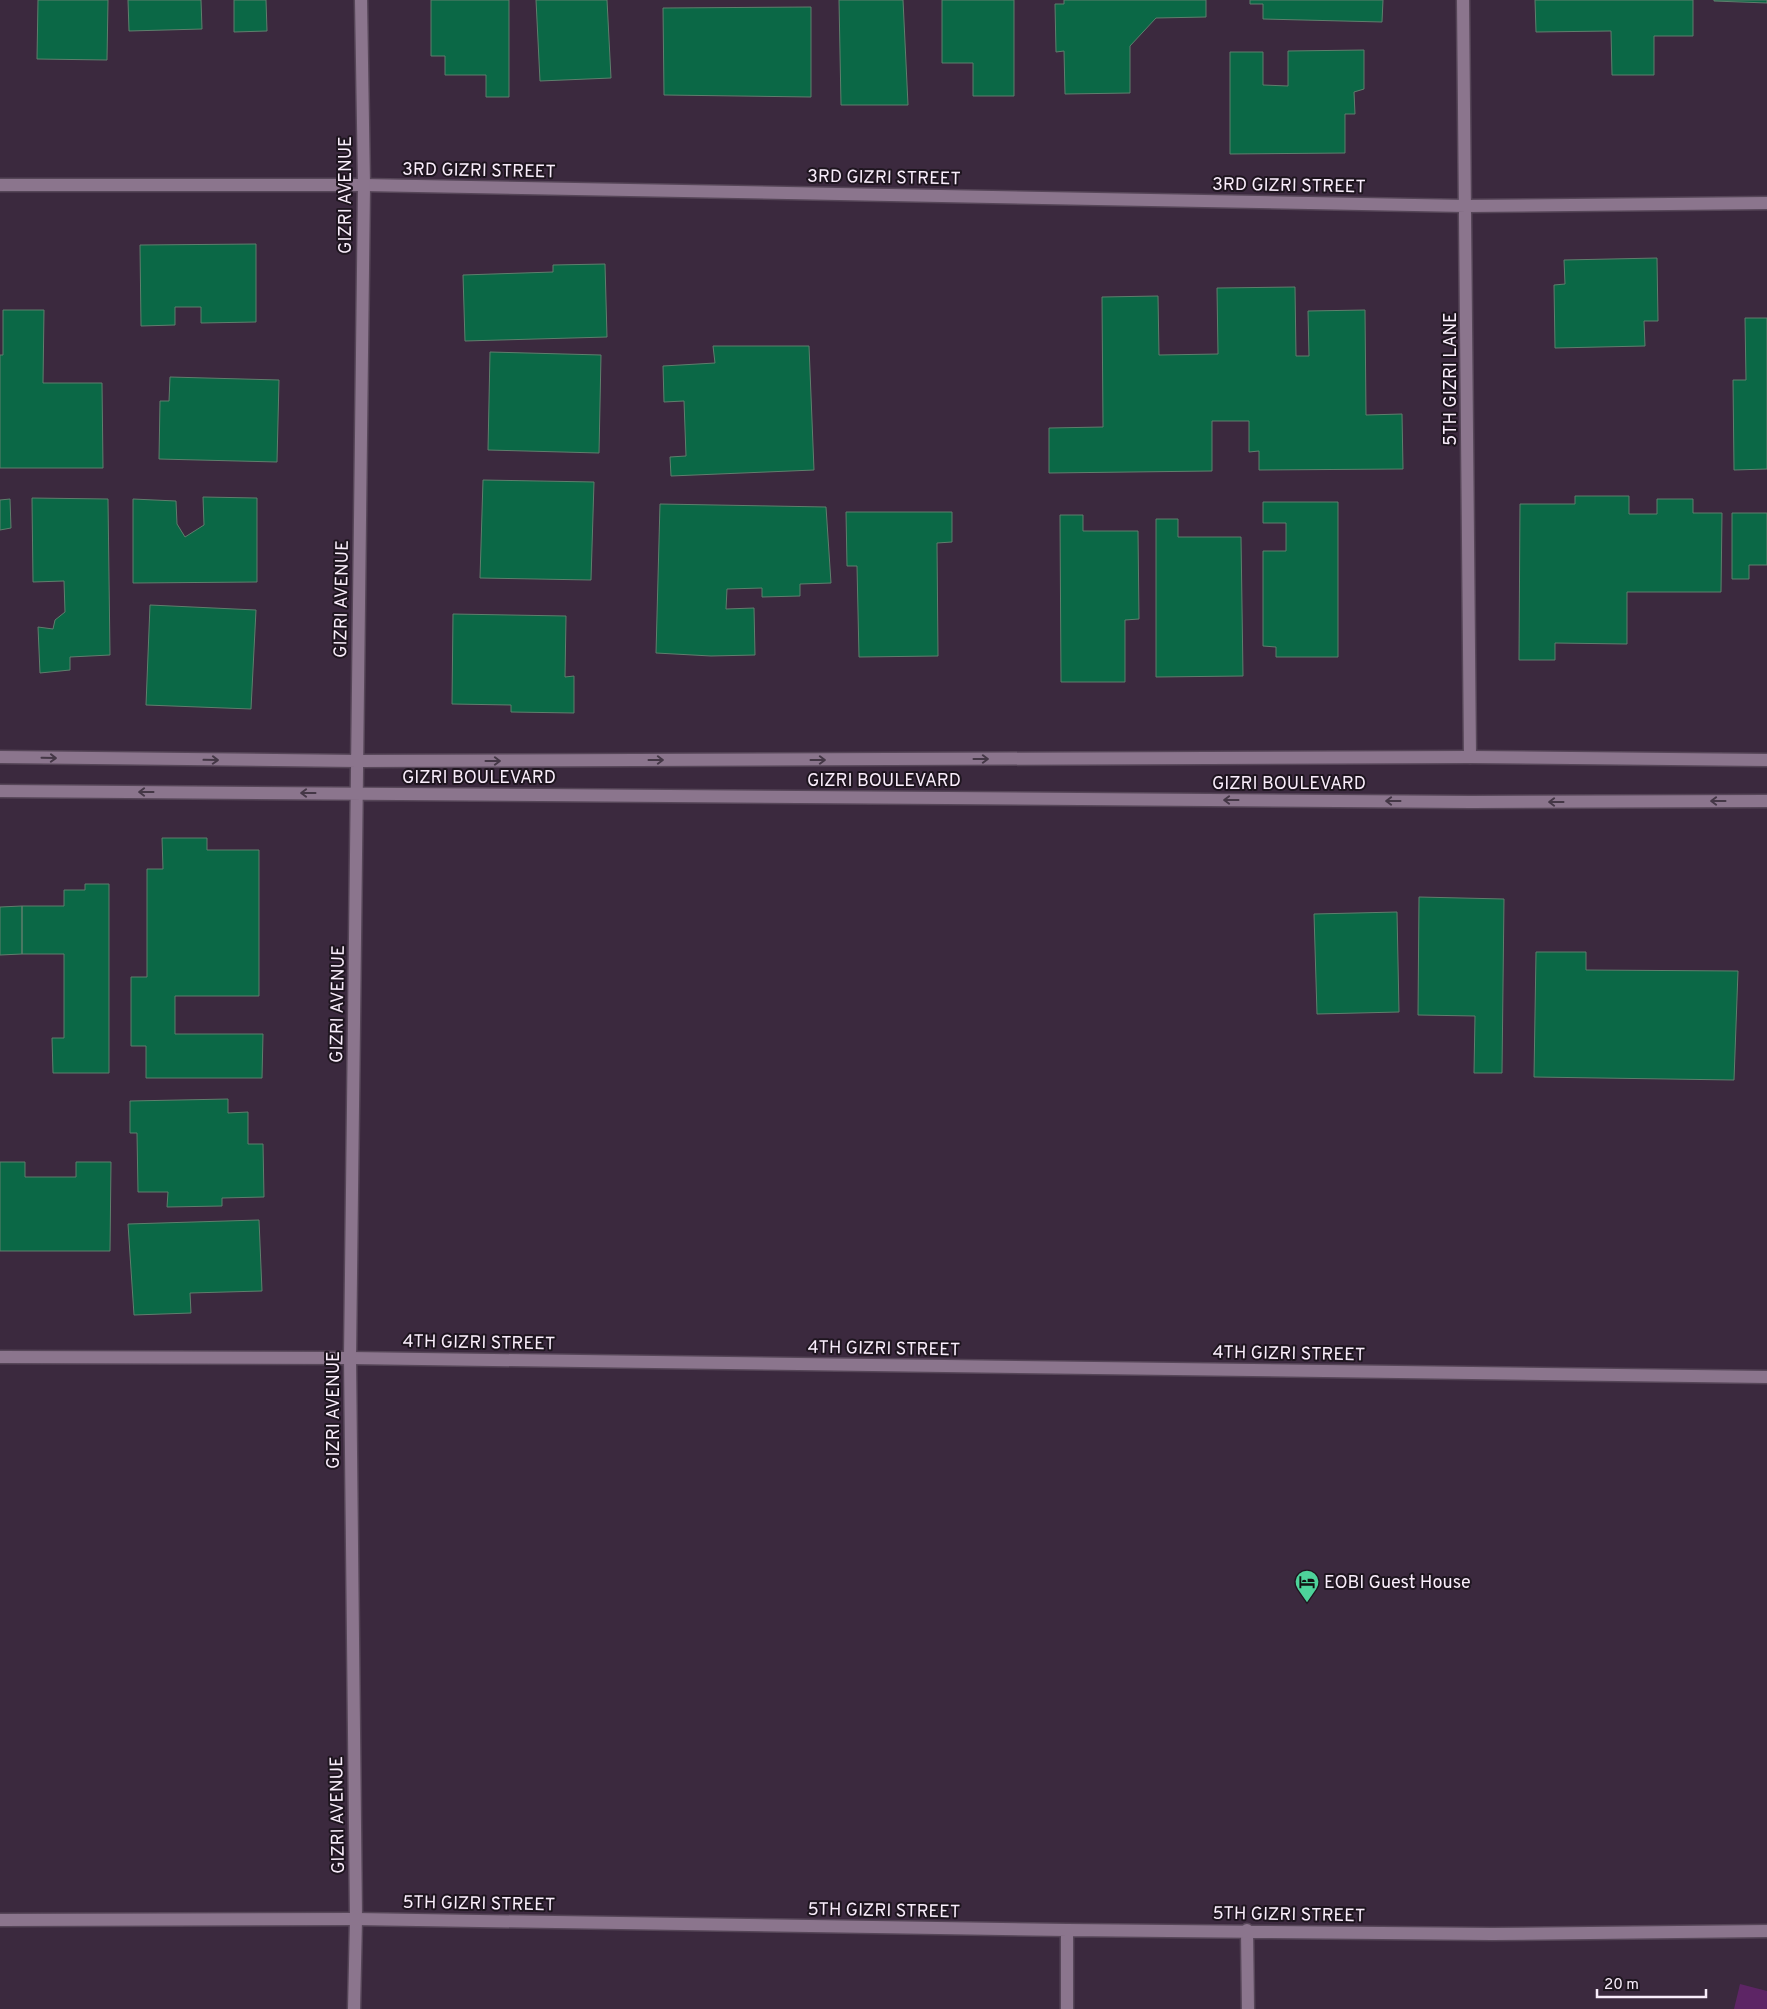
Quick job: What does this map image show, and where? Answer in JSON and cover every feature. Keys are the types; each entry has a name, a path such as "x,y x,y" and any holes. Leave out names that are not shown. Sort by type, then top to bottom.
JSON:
{"street":[{"name":"GIZRI AVENUE","path":"354,2009 356,1919 350,1358 364,185 361,0"},
{"name":"5TH GIZRI LANE","path":"1463,0 1470,757"},
{"name":"3RD GIZRI STREET","path":"0,185 364,185 1466,206 1767,203"},
{"name":"GIZRI BOULEVARD","path":"0,758 357,761 1470,757 1767,760"},
{"name":"GIZRI BOULEVARD","path":"0,791 1461,802 1767,801"},
{"name":"4TH GIZRI STREET","path":"0,1357 350,1358 1767,1377"},
{"name":"5TH GIZRI STREET","path":"0,1920 356,1919 1067,1930 1247,1930 1492,1934 1767,1932"},
{"path":"1067,1930 1067,2009"},
{"path":"1247,1930 1248,2009"}],"shaded area":[{"path":"1740,1984 1767,1991 1767,2009 1734,2009"}],"building":[{"path":"38,0 108,0 107,60 37,59"},
{"path":"128,0 201,0 202,29 129,31"},
{"path":"234,0 266,0 267,31 234,32"},
{"path":"431,0 509,0 509,97 486,97 486,75 445,75 445,56 431,56"},
{"path":"536,0 607,0 611,78 540,81"},
{"path":"839,0 903,0 908,105 841,105"},
{"path":"942,0 1014,0 1014,96 973,96 973,63 942,63"},
{"path":"1064,0 1206,0 1206,17 1156,18 1130,46 1130,93 1065,94 1064,51 1056,52 1055,4 1064,4"},
{"path":"1250,0 1383,0 1382,22 1263,19 1263,4 1250,4"},
{"path":"1535,0 1693,0 1693,36 1654,36 1654,75 1612,75 1611,31 1536,32"},
{"path":"1767,0 1767,3 1714,1"},
{"path":"811,7 811,97 664,95 663,8"},
{"path":"1364,50 1364,89 1354,92 1355,114 1345,114 1345,153 1230,154 1230,52 1263,52 1263,85 1288,86 1288,51"},
{"path":"256,244 256,322 201,323 201,307 175,307 175,325 141,326 140,245"},
{"path":"1657,258 1658,321 1644,321 1645,346 1555,348 1554,285 1565,284 1564,260"},
{"path":"605,264 607,337 465,341 463,275 553,272 553,265"},
{"path":"1295,287 1296,356 1309,356 1308,311 1365,310 1366,415 1402,414 1403,469 1259,470 1259,451 1249,452 1249,421 1212,421 1212,471 1049,473 1049,428 1103,427 1102,297 1158,296 1159,355 1218,354 1217,288"},
{"path":"3,310 44,310 43,383 102,383 103,468 0,468 0,355 3,355"},
{"path":"1745,318 1767,318 1767,469 1734,470 1733,380 1746,380"},
{"path":"713,346 809,346 814,470 671,476 670,457 686,456 684,401 664,402 663,366 715,363"},
{"path":"490,352 601,355 599,453 488,450"},
{"path":"170,377 279,380 277,462 159,459 160,401 169,401"},
{"path":"483,480 594,482 591,580 480,578"},
{"path":"1575,496 1629,496 1629,514 1657,514 1657,499 1693,499 1693,513 1722,513 1721,592 1627,592 1627,644 1555,643 1555,660 1519,660 1520,504 1575,504"},
{"path":"203,497 257,498 257,582 133,583 133,499 176,501 177,524 185,537 204,525"},
{"path":"32,498 108,499 110,655 70,657 70,670 40,673 38,627 53,629 55,620 65,612 64,581 33,582"},
{"path":"10,499 11,528 0,530 0,500"},
{"path":"1263,502 1338,502 1338,657 1276,657 1276,647 1263,646 1263,551 1286,551 1286,523 1263,523"},
{"path":"660,504 826,507 831,583 800,584 800,596 762,597 762,588 727,589 726,609 754,608 755,655 711,656 656,653"},
{"path":"846,512 952,512 952,542 937,543 938,656 859,657 857,566 847,566"},
{"path":"1732,513 1767,513 1767,565 1749,565 1749,579 1732,579"},
{"path":"1060,515 1083,515 1083,531 1138,531 1139,619 1125,620 1125,682 1061,682"},
{"path":"1156,519 1178,519 1178,537 1241,537 1243,676 1156,677"},
{"path":"150,605 256,610 251,709 146,705"},
{"path":"453,614 566,616 565,677 574,676 574,713 511,712 511,705 452,704"},
{"path":"162,838 207,838 207,850 259,850 259,996 175,996 175,1034 263,1034 262,1078 146,1078 146,1046 131,1046 131,977 147,977 147,869 163,869"},
{"path":"85,884 109,884 109,1073 53,1073 52,1038 64,1038 64,954 22,954 22,906 64,906 64,890 85,890"},
{"path":"1419,897 1504,899 1502,1073 1474,1073 1475,1016 1418,1015"},
{"path":"22,906 22,954 0,955 0,907"},
{"path":"1397,912 1399,1012 1317,1014 1314,914"},
{"path":"1536,952 1586,952 1586,970 1738,971 1734,1080 1534,1077"},
{"path":"228,1099 228,1113 248,1112 248,1144 263,1144 264,1197 222,1198 222,1206 167,1207 168,1192 138,1192 137,1133 130,1133 130,1101"},
{"path":"0,1162 25,1162 25,1177 76,1177 76,1162 111,1162 110,1251 0,1251"},
{"path":"259,1220 262,1291 190,1293 191,1313 134,1315 128,1224"}],"place":[{"name":"EOBI Guest House","path":"1307,1603"}]}
